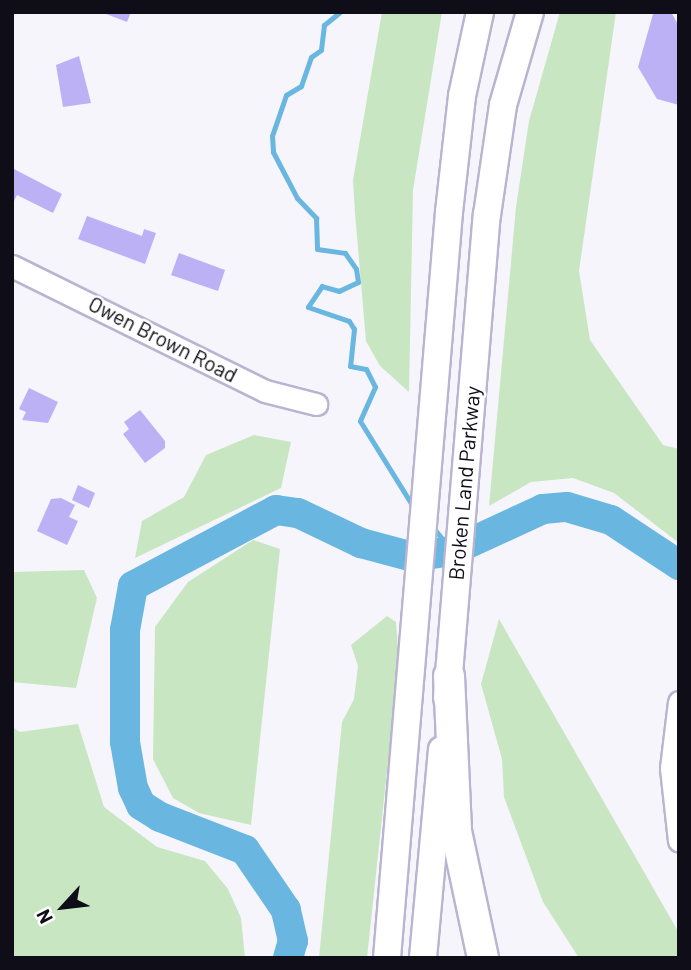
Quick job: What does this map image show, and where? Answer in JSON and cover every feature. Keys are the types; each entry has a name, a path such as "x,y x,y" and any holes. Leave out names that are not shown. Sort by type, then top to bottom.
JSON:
{"highway":[{"path":"449,676 456,831 483,958"}],"main road":[{"name":"Broken Land Parkway","path":"387,958 461,96 480,12"},
{"name":"Broken Land Parkway","path":"424,958 467,444 494,163 530,12"}],"street":[{"name":"Owen Brown Road","path":"12,266 265,391 316,404"},
{"path":"678,704 671,768 679,841"}],"green space":[{"path":"382,12 442,12 413,190 409,392 380,366 366,341 355,213 353,180"},
{"path":"560,12 616,12 579,271 590,340 663,445 679,449 679,543 614,493 573,478 531,482 489,506 516,207 529,121"},
{"path":"254,435 291,442 281,488 135,558 142,521 184,497 206,455"},
{"path":"253,540 280,549 251,825 199,813 173,798 153,759 155,627 188,582"},
{"path":"84,570 97,598 76,688 12,682 12,572"},
{"path":"387,616 396,622 399,659 367,958 319,958 342,722 354,699 358,666 351,645"},
{"path":"499,619 679,933 679,958 579,958 543,902 504,797 502,759 481,684"},
{"path":"78,724 104,807 157,847 205,861 228,889 241,918 245,958 12,958 12,727 20,732"}],"building":[{"path":"101,12 131,12 127,22"},
{"path":"671,12 679,26 679,105 657,99 638,67 653,14"},
{"path":"79,56 91,103 63,107 56,65"},
{"path":"12,168 62,194 53,213 17,195 12,205"},
{"path":"87,216 142,236 144,229 156,233 145,264 78,239"},
{"path":"179,253 225,270 218,291 171,275"},
{"path":"29,388 58,402 48,423 22,420 26,412 19,409"},
{"path":"140,410 165,441 165,448 145,463 123,434 129,429 124,422"},
{"path":"78,485 95,493 89,508 72,500"},
{"path":"61,498 75,505 69,517 78,521 67,545 37,531 51,499"}],"waterway":[{"path":"340,12 324,25 321,50 311,57 301,86 286,95 272,136 273,152 297,198 316,218 317,249 345,253 356,269 358,282 339,291 322,286 308,307 349,321 354,329 350,366 366,369 375,387 360,421 414,508"},
{"path":"288,958 293,941 286,910 245,850 160,817 141,805 133,788 125,742 125,630 133,586 276,510 298,513 361,543 413,557 452,551 543,509 567,507 611,520 679,565"},
{"path":"431,525 449,547"}]}
